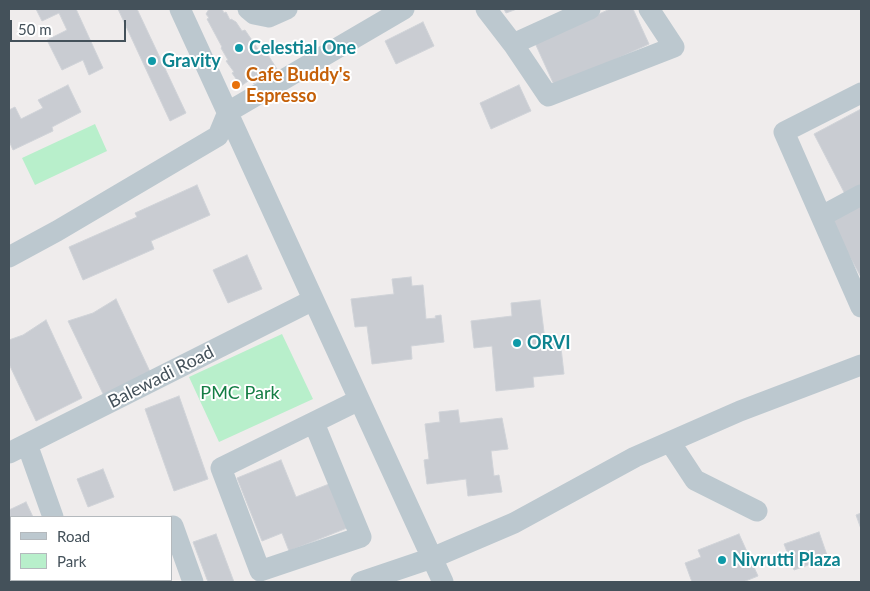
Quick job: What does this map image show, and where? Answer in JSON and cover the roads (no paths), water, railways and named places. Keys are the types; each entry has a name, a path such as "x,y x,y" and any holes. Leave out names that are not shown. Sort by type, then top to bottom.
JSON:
{"street":[{"path":"180,9 443,582"},
{"path":"248,9 254,14 269,18 287,9"},
{"path":"9,257 57,231 218,136 228,112 404,9"},
{"path":"486,9 513,44 548,96 674,47 649,9"},
{"path":"513,44 590,9"},
{"path":"861,93 784,132 861,307"},
{"path":"822,216 861,195"},
{"name":"Balewadi Road","path":"18,448 313,300"},
{"path":"362,582 432,558 514,523 635,458 670,442 740,411 861,365"},
{"path":"314,423 361,536 260,571 222,468 359,400"},
{"path":"670,442 695,480 757,511"},
{"path":"18,448 52,516"},
{"path":"173,526 193,582"}],"place":[{"name":"Celestial One","path":"239,48"},
{"name":"Gravity","path":"152,61"},
{"name":"Cafe Buddy's Espresso","path":"236,85"},
{"name":"ORVI","path":"517,343"},
{"name":"Nivrutti Plaza","path":"722,560"}],"park label":[{"name":"PMC Park","path":"240,393"}]}
